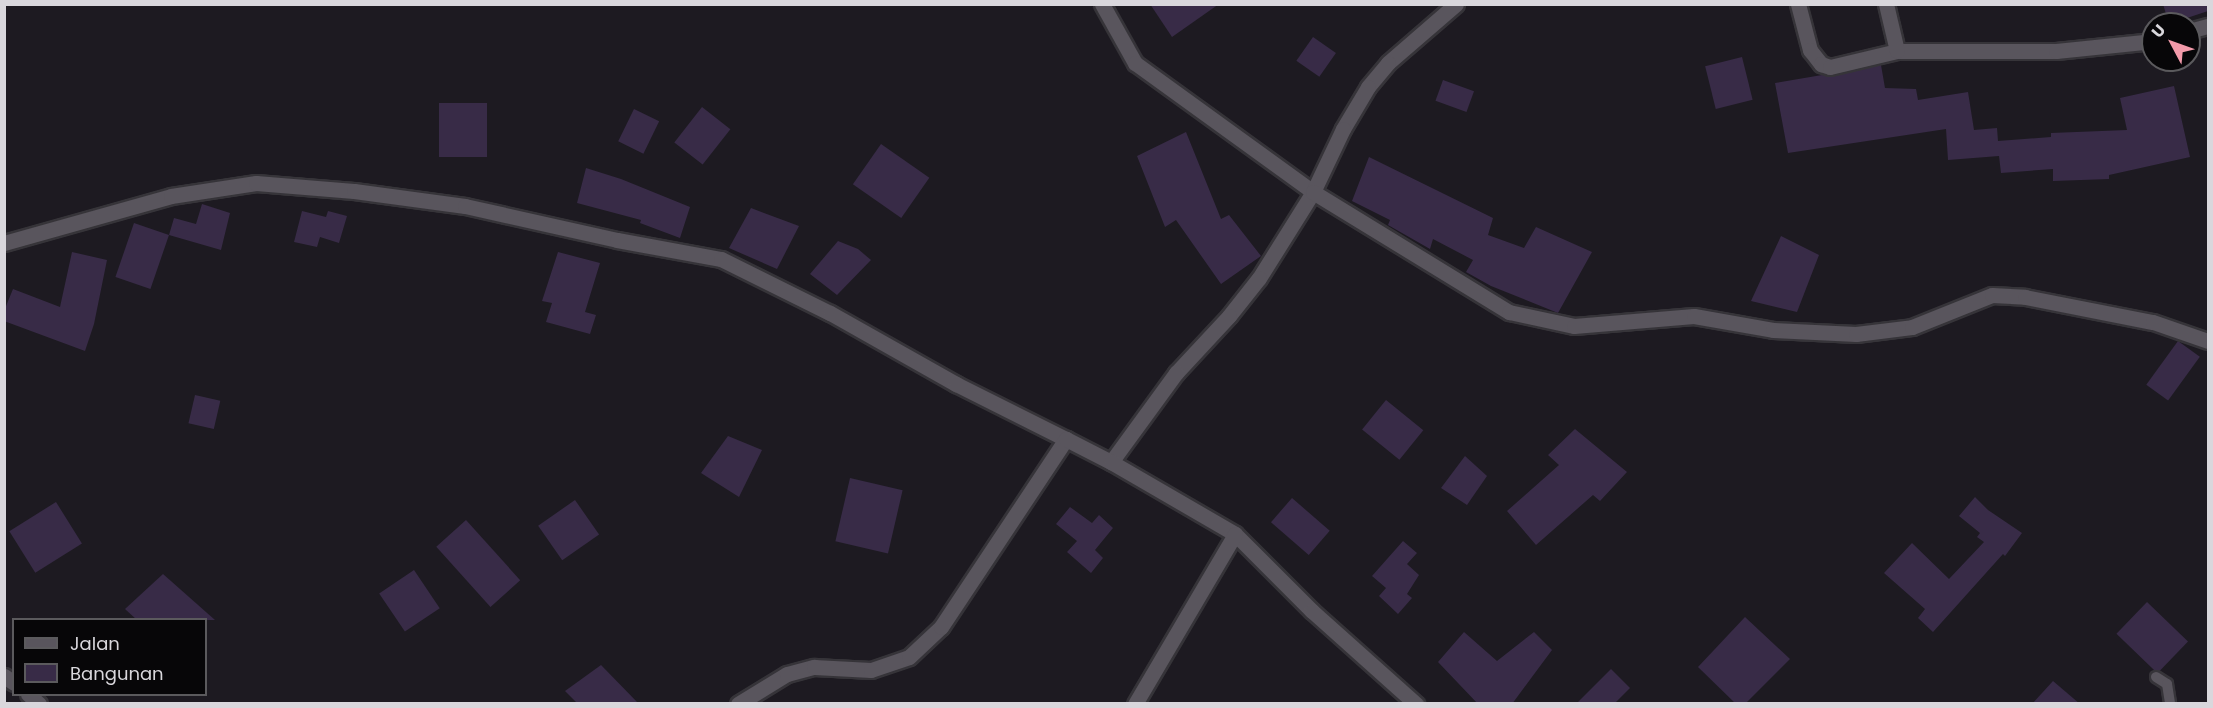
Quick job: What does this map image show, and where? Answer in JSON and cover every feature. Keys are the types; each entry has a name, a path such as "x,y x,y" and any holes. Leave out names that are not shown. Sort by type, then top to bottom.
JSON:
{"street":[{"path":"1102,4 1135,63 1313,192 1509,312 1574,326 1694,316 1773,330 1856,334 1912,327 1992,295 2025,297 2153,322 2208,341"},
{"path":"1111,462 1176,373 1218,328 1259,278 1313,192 1343,129 1368,87 1388,63 1456,4"},
{"path":"1798,4 1810,50 1821,64 1830,67 1897,51 2056,51 2141,42"},
{"path":"1886,4 1897,51"},
{"path":"4,243 171,196 255,183 354,191 465,206 617,240 721,259 830,313 956,384 1111,462 1235,534 1312,611 1416,704"},
{"path":"738,704 787,674 814,667 871,670 909,657 941,627 1066,439"},
{"path":"1135,704 1235,534"}],"lane":[{"path":"2156,677 2167,684 2170,704"}],"building":[{"path":"1150,4 1219,4 1172,37"},
{"path":"2163,4 2208,4 2208,11 2201,13 2165,12"},
{"path":"1313,37 1336,53 1319,77 1296,61"},
{"path":"1742,57 1753,100 1716,109 1705,66"},
{"path":"1881,65 1885,88 1916,89 1918,100 1968,92 1974,130 1997,128 1998,141 2051,137 2051,133 2127,130 2120,98 2174,86 2190,157 2109,175 2109,179 2053,181 2053,169 2001,173 1999,156 1948,160 1946,129 1788,153 1775,83 1822,75 1832,76"},
{"path":"1443,80 1474,91 1466,112 1435,101"},
{"path":"439,103 487,103 487,157 439,157"},
{"path":"702,107 730,129 703,165 674,142"},
{"path":"634,109 659,121 643,154 618,141"},
{"path":"1186,132 1221,219 1229,215 1261,256 1221,284 1176,220 1165,227 1137,156"},
{"path":"881,144 929,178 901,218 853,184"},
{"path":"1369,157 1493,218 1488,235 1524,248 1536,227 1592,252 1558,313 1491,286 1466,272 1473,260 1433,239 1430,249 1388,225 1390,220 1352,201"},
{"path":"586,168 621,179 690,207 680,238 640,223 641,220 577,203"},
{"path":"202,204 230,213 221,250 169,235 174,218 196,224"},
{"path":"751,208 799,226 777,269 729,248"},
{"path":"302,211 326,217 328,211 347,216 339,243 320,237 317,247 294,242"},
{"path":"134,223 169,235 150,289 115,277"},
{"path":"1781,236 1819,255 1797,312 1751,301"},
{"path":"838,241 858,249 871,260 837,295 810,274"},
{"path":"72,252 107,260 94,324 85,351 4,321 4,311 13,289 60,307"},
{"path":"558,252 600,263 585,312 596,315 590,334 546,322 552,303 542,301"},
{"path":"2178,341 2200,357 2168,401 2146,385"},
{"path":"195,395 220,401 214,429 188,423"},
{"path":"1386,400 1423,430 1399,460 1362,430"},
{"path":"1575,429 1627,472 1600,501 1593,495 1536,545 1507,511 1559,465 1548,455"},
{"path":"728,436 762,450 739,497 701,473"},
{"path":"1465,456 1487,476 1467,505 1441,488"},
{"path":"850,478 903,490 888,553 835,541"},
{"path":"1975,497 1988,510 2022,533 2005,556 2003,554 1933,632 1918,618 1925,609 1884,573 1912,543 1949,579 1984,542 1977,537 1980,533 1959,516"},
{"path":"1292,498 1330,531 1309,555 1271,522"},
{"path":"575,500 599,534 562,560 538,526"},
{"path":"56,502 82,544 35,573 9,531"},
{"path":"1070,507 1092,523 1099,515 1113,528 1095,550 1103,558 1091,573 1067,552 1077,541 1056,524"},
{"path":"466,520 520,580 490,607 436,547"},
{"path":"1403,541 1417,553 1407,564 1419,575 1407,594 1412,598 1398,614 1379,596 1386,588 1372,576"},
{"path":"414,570 440,608 405,632 379,593"},
{"path":"163,574 215,620 135,618 125,609"},
{"path":"2147,602 2188,642 2157,673 2116,634"},
{"path":"1745,617 1790,659 1745,704 1736,704 1698,667"},
{"path":"1464,632 1497,661 1534,632 1552,650 1512,704 1478,704 1438,662"},
{"path":"601,665 639,704 578,704 565,691"},
{"path":"1611,669 1630,688 1614,704 1576,704"},
{"path":"2053,681 2080,704 2032,704"}]}
